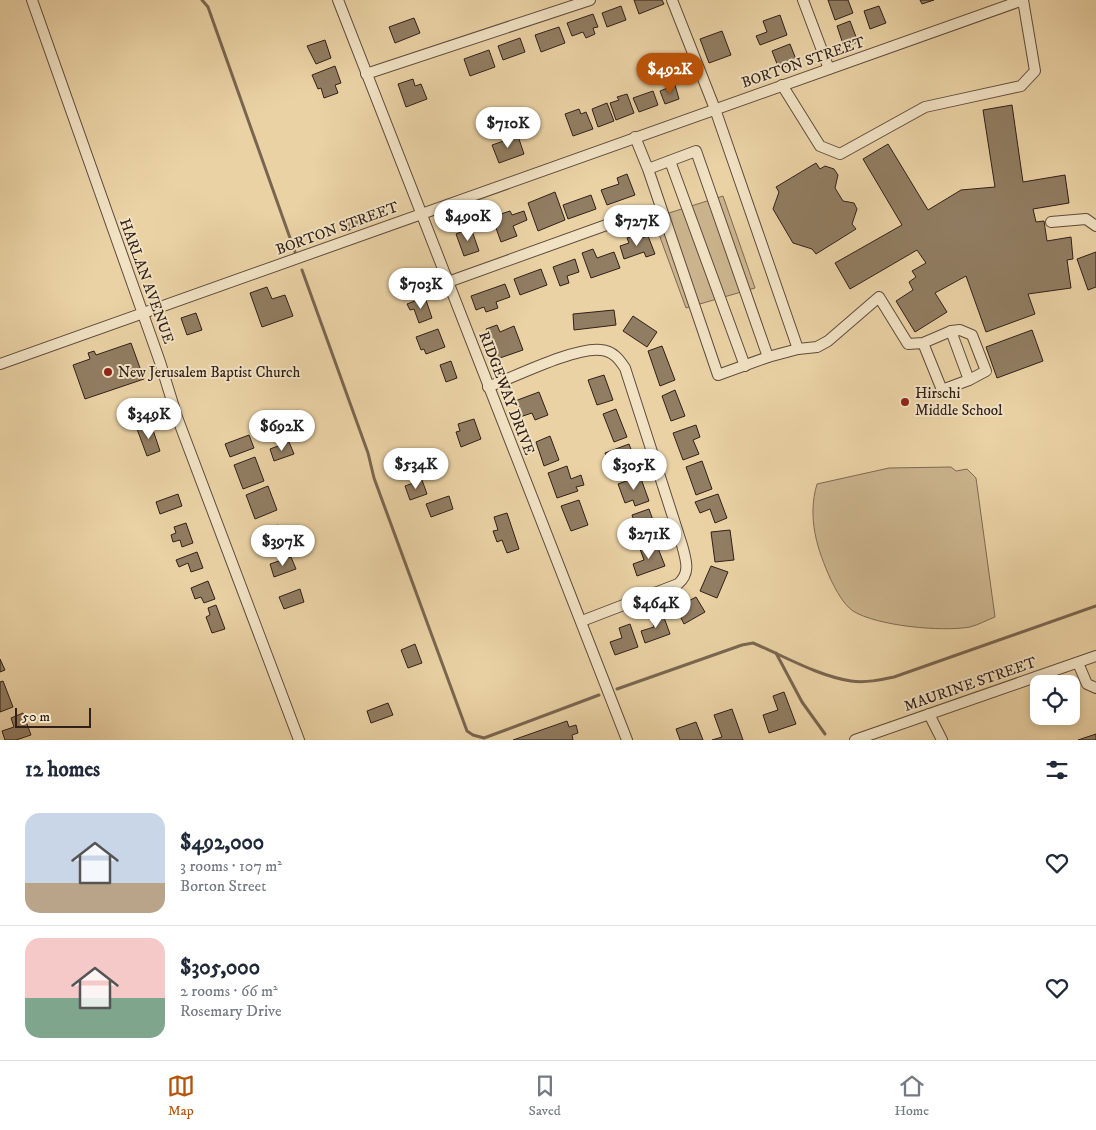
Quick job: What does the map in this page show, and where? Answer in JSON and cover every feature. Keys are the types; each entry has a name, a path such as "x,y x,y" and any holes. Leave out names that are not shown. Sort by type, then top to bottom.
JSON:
{"street":[{"name":"HARLAN AVENUE","path":"32,0 143,312 177,417 299,740"},
{"name":"RIDGEWAY DRIVE","path":"338,0 627,740"},
{"path":"366,74 590,0"},
{"path":"672,0 715,109 798,349"},
{"path":"803,0 829,69"},
{"name":"BORTON STREET","path":"0,364 1023,0"},
{"path":"782,85 820,146 840,154 924,107 1022,86 1035,71 1023,0"},
{"path":"635,137 648,169 718,375 768,357 798,349 817,347 828,341 879,297 908,344 923,343 960,330 972,335 986,371 970,380 942,390 923,343"},
{"path":"648,169 696,151 768,357"},
{"path":"670,161 745,366"},
{"path":"448,282 637,214"},
{"path":"1051,222 1086,218 1096,226"},
{"path":"950,332 970,380"},
{"path":"488,387 589,349 610,352 619,359 625,368 682,545 687,570 684,579 678,584 582,621"},
{"name":"MAURINE STREET","path":"855,740 1096,656"},
{"path":"1078,662 1087,684 1096,688"},
{"path":"930,714 942,740"}],"shaded area":[{"path":"723,196 755,288 686,308 653,218"},
{"path":"951,467 956,471 967,469 976,478 995,617 970,627 943,629 877,621 853,611 843,601 835,588 818,545 813,521 814,497 817,484 889,468"}],"building":[{"path":"634,0 662,0 664,4 639,14"},
{"path":"828,0 848,0 853,13 835,20"},
{"path":"920,0 934,0 922,4"},
{"path":"621,6 626,20 607,27 602,13"},
{"path":"879,6 886,23 870,29 864,11"},
{"path":"593,14 598,27 593,28 595,34 586,38 583,32 572,36 567,23"},
{"path":"780,15 787,35 760,45 756,36 767,32 763,21"},
{"path":"414,18 420,33 395,43 389,27"},
{"path":"850,21 858,42 844,47 837,26"},
{"path":"559,27 565,43 541,52 535,35"},
{"path":"722,31 731,55 709,63 700,39"},
{"path":"520,38 525,52 503,60 498,46"},
{"path":"325,40 331,58 316,64 307,46"},
{"path":"790,44 797,62 779,69 772,51"},
{"path":"489,50 495,67 470,76 464,59"},
{"path":"335,66 341,83 335,85 338,93 324,98 321,88 318,89 312,75"},
{"path":"413,79 415,86 421,84 427,99 406,107 398,84"},
{"path":"675,85 679,99 665,104 660,91"},
{"path":"653,91 658,105 639,112 633,98"},
{"path":"627,94 634,113 616,120 610,103 619,100 617,97"},
{"path":"607,103 614,121 598,127 592,109"},
{"path":"1012,105 1023,182 1065,175 1069,203 1033,209 1036,222 1044,221 1047,241 1071,237 1073,259 1067,260 1071,288 1028,294 1035,314 986,332 966,276 935,293 947,312 915,332 896,301 913,290 909,282 916,277 912,271 926,263 917,250 850,289 835,263 902,225 863,159 888,144 928,210 961,190 995,187 983,110"},
{"path":"579,109 581,114 586,112 593,129 573,136 565,114"},
{"path":"518,136 524,154 499,163 492,145"},
{"path":"816,163 820,169 825,166 834,169 838,175 835,188 843,201 854,203 857,209 852,224 856,229 816,254 812,249 793,243 773,209 779,192 776,187"},
{"path":"627,174 635,195 607,205 601,190 619,184 617,178"},
{"path":"555,192 565,220 538,231 528,203"},
{"path":"591,195 596,209 568,219 563,205"},
{"path":"510,211 512,215 524,211 527,220 513,226 517,236 501,242 492,217"},
{"path":"358,215 362,225 347,231 344,220"},
{"path":"471,228 479,251 464,256 456,234"},
{"path":"636,235 638,239 648,236 655,254 646,257 644,252 624,259 620,246 629,243 627,238"},
{"path":"593,249 597,258 614,252 620,268 591,278 582,253"},
{"path":"1096,252 1096,287 1088,290 1077,259"},
{"path":"575,259 579,272 567,276 569,283 560,286 553,267"},
{"path":"541,269 547,285 520,295 514,279"},
{"path":"505,284 510,297 496,302 498,308 486,312 484,307 476,310 471,296"},
{"path":"267,287 272,299 285,295 293,316 262,327 250,293"},
{"path":"425,297 432,318 419,323 414,309 410,310 407,304"},
{"path":"614,310 616,325 574,330 573,314"},
{"path":"196,313 202,330 187,335 181,318"},
{"path":"633,316 657,332 647,347 623,331"},
{"path":"497,325 500,332 514,326 523,350 497,359 486,329"},
{"path":"438,329 445,347 426,354 424,349 421,350 416,337"},
{"path":"1032,330 1043,361 997,378 986,347"},
{"name":"New Jerusalem Baptist Church","path":"131,343 144,379 85,399 73,365 90,359 88,353 94,351 96,355"},
{"path":"662,346 675,380 660,386 648,351"},
{"path":"451,361 457,378 446,382 440,365"},
{"path":"604,375 613,400 597,405 588,380"},
{"path":"675,390 685,416 671,421 662,396"},
{"path":"539,392 548,415 535,420 532,413 520,417 515,401"},
{"path":"616,409 627,437 614,442 603,414"},
{"path":"474,419 481,439 461,447 456,432 460,431 458,424"},
{"path":"151,424 160,451 147,456 137,429"},
{"path":"696,425 700,437 693,440 699,454 683,460 673,433"},
{"path":"249,435 254,448 230,457 225,444"},
{"path":"550,436 559,460 544,466 536,442"},
{"path":"289,442 294,454 274,461 270,449"},
{"path":"629,444 638,468 614,477 605,453"},
{"path":"255,457 264,481 243,489 234,465"},
{"path":"702,461 712,489 696,495 686,467"},
{"path":"567,466 571,479 581,475 584,485 576,487 578,491 557,498 548,473"},
{"path":"640,476 649,501 635,506 633,500 625,503 618,484"},
{"path":"422,480 427,494 410,500 405,486"},
{"path":"268,486 277,510 255,519 246,495"},
{"path":"178,494 182,506 160,514 156,502"},
{"path":"718,494 727,518 715,523 710,509 700,513 695,502"},
{"path":"449,496 453,509 431,517 426,504"},
{"path":"579,500 588,525 571,531 561,506"},
{"path":"649,509 659,537 632,547 628,536 638,532 632,515"},
{"path":"507,513 519,549 507,553 502,540 497,542 493,531 498,530 494,517"},
{"path":"186,523 193,543 182,547 180,540 173,542 171,535 176,533 174,527"},
{"path":"278,525 283,539 259,547 254,534"},
{"path":"730,530 734,560 715,562 711,532"},
{"path":"656,543 665,566 637,576 633,564 644,560 640,549"},
{"path":"197,552 203,568 191,572 188,563 179,567 176,560"},
{"path":"291,557 296,569 274,577 270,564"},
{"path":"711,566 728,572 717,598 700,591"},
{"path":"208,581 215,599 204,603 201,597 195,599 191,588"},
{"path":"300,589 304,602 284,609 279,597"},
{"path":"696,597 705,612 684,624 676,608"},
{"path":"216,605 225,629 212,633 206,617 210,615 208,608"},
{"path":"662,612 670,634 645,643 641,631 654,627 651,616"},
{"path":"630,624 638,647 615,655 610,642 622,638 619,628"},
{"path":"415,644 422,663 408,668 401,650"},
{"path":"0,659 5,670 0,672"},
{"path":"3,681 13,707 0,712 0,682"},
{"path":"784,692 796,724 769,733 763,715 778,710 773,696"},
{"path":"388,703 393,715 371,723 367,711"},
{"path":"732,709 743,740 712,740 722,737 714,715"},
{"path":"23,713 31,735 16,740 5,740 2,731 14,727 11,718"},
{"path":"567,721 569,727 576,725 578,733 572,735 573,740 513,740"},
{"path":"696,722 703,740 680,740 676,729"},
{"path":"1096,734 1096,740 1078,740"}],"waterway":[{"path":"202,0 208,7 295,252"},
{"path":"302,270 368,453 374,478 467,731 484,738 599,695"},
{"path":"617,689 742,645 753,643 826,675 851,681 878,680 894,677 1096,606"},
{"path":"776,653 802,702 825,734"}],"place":[{"name":"New Jerusalem Baptist Church","path":"108,372"},
{"name":"Hirschi Middle School","path":"905,402"}]}
